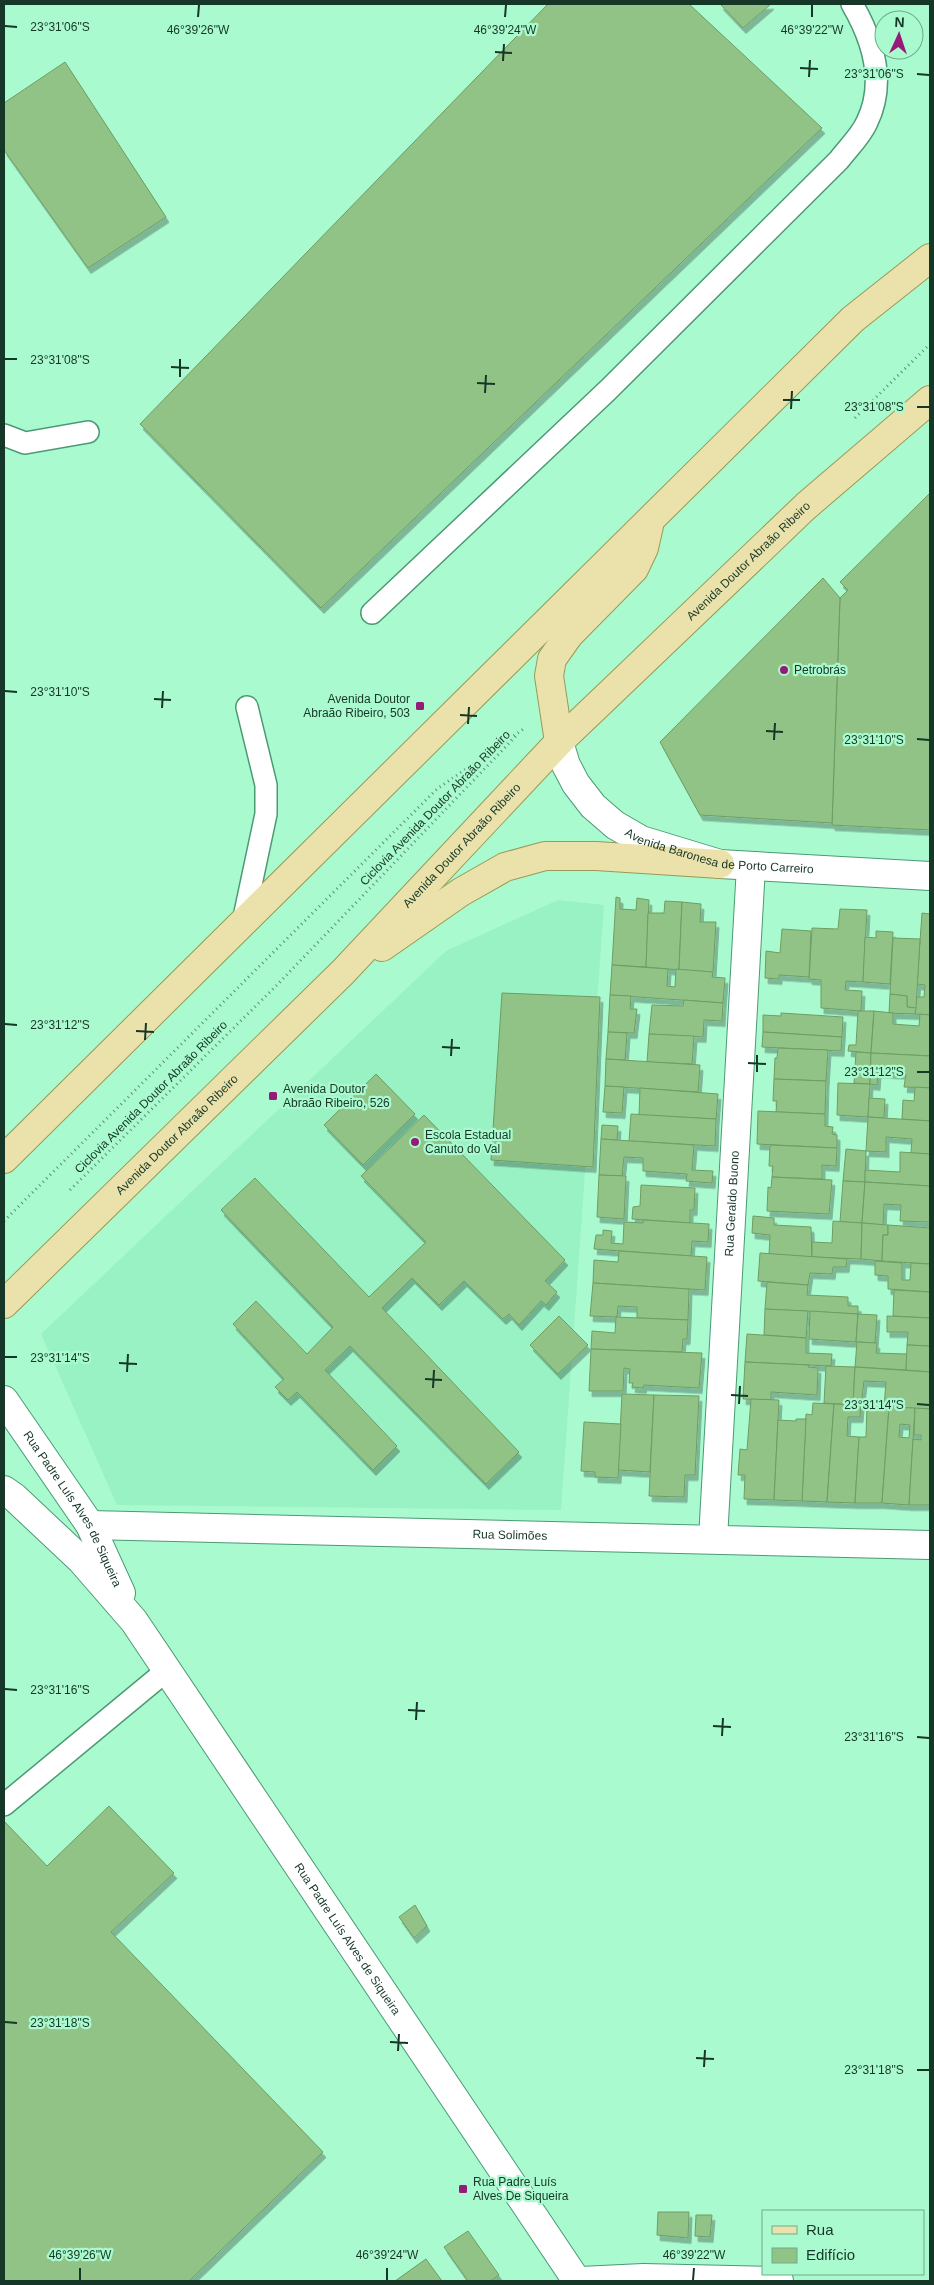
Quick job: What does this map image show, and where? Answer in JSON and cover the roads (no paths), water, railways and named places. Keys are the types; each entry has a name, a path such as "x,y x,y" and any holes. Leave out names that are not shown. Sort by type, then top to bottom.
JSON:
{"main road":[{"path":"4,1159 854,320 930,258"},
{"name":"Avenida Doutor Abraão Ribeiro","path":"4,1304 343,972 558,742 806,506 930,400"},
{"path":"558,742 549,676 552,659 569,635 634,569 644,548 650,522"},
{"path":"343,972 461,892 504,867 545,856 596,856 720,864"}],"street":[{"name":"Avenida Baronesa de Porto Carreiro","path":"558,742 566,765 576,784 593,806 615,825 641,840 720,864 930,876"},
{"name":"Rua Geraldo Buono","path":"713,1540 751,866"},
{"name":"Rua Padre Luís Alves de Siqueira","path":"4,1400 90,1525 134,1621 166,1671 579,2281"},
{"name":"Rua Padre Luís Alves de Siqueira","path":"4,1490 14,1497 81,1560 134,1621"},
{"name":"Rua Solimões","path":"90,1525 930,1545"},
{"path":"579,2281 643,2278 779,2281"}],"lane":[{"path":"372,613 608,390 839,160 867,123 878,86 873,50 852,4"},
{"path":"4,435 26,442 88,432"},
{"path":"243,922 266,814 266,785 247,707"},
{"path":"4,1805 166,1671"}],"place":[{"name":"Petrobrás","path":"784,670"},
{"name":"Avenida Doutor Abraão Ribeiro, 503","path":"420,706"},
{"name":"Avenida Doutor Abraão Ribeiro, 526","path":"273,1096"},
{"name":"Escola Estadual Canuto do Val","path":"415,1142"},
{"name":"Rua Padre Luís Alves De Siqueira","path":"463,2189"}]}
